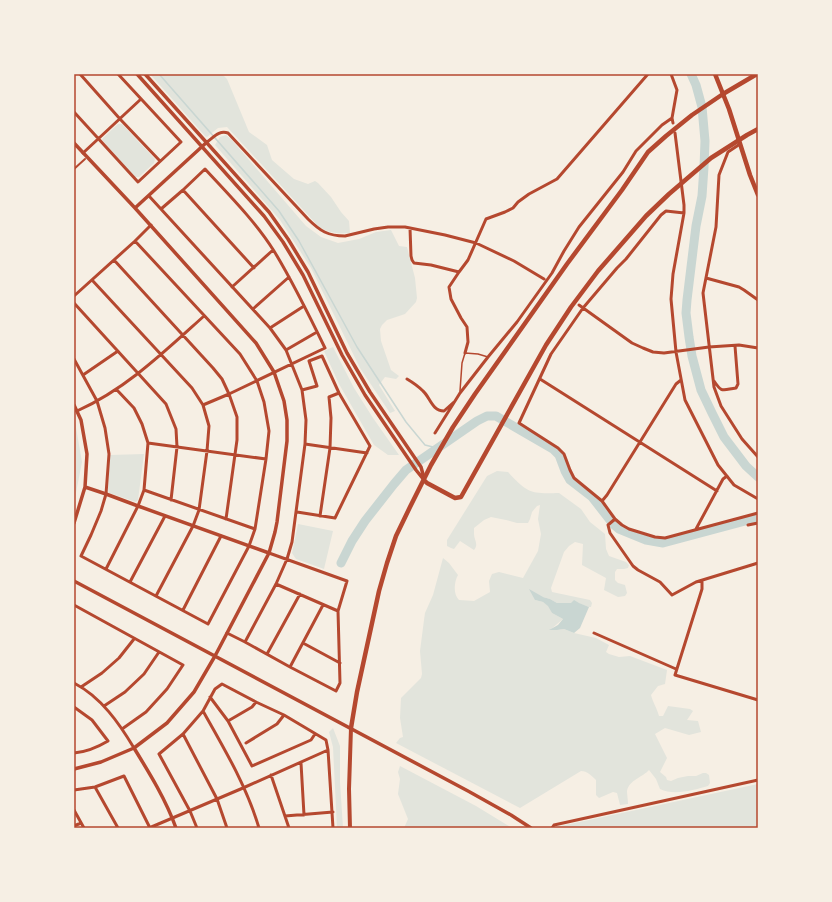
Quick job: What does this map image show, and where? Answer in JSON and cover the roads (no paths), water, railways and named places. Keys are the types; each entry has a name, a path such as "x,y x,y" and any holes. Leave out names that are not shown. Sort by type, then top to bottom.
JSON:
{"main road":[{"path":"715,74 729,109 758,195"},
{"path":"350,828 349,789 351,728 357,692 385,570 396,536 431,464 475,394 648,152 713,100 756,74"},
{"path":"424,480 455,498 461,497 546,345 571,307 598,271 646,216 669,194 711,158 758,129"}],"street":[{"path":"80,74 160,161"},
{"path":"74,112 138,182 181,142 118,74"},
{"path":"137,74 264,216 283,242 303,275 349,369 365,395 424,480"},
{"path":"145,74 269,212 288,239 308,272 347,352 370,392 421,467 424,480"},
{"path":"465,353 468,342 467,327 451,299 449,288 468,260 486,219 513,208 518,202 529,194 557,179 648,74"},
{"path":"671,74 677,90 672,118 673,123"},
{"path":"83,153 142,99"},
{"path":"435,433 460,393 517,322 552,273 579,227 606,196 636,151 662,125 672,118"},
{"path":"136,208 202,146 220,132 224,131 228,133 308,219 326,233 345,236 374,229 394,227 410,228 445,235 476,243 514,261 544,280"},
{"path":"675,133 684,213 673,274 671,299 676,352 685,400 718,465 734,485 758,499"},
{"path":"74,143 136,208 256,343 274,372 284,401 287,420 287,441 277,522 268,553 215,656 194,692 167,723 134,748 101,762 74,770"},
{"path":"740,144 728,152 719,175 716,227 703,293 714,387 721,406 742,439 758,457"},
{"path":"74,169 85,159"},
{"path":"161,209 205,169 246,213 273,250 289,277 325,348 203,405"},
{"path":"183,190 254,268"},
{"path":"149,196 270,328 286,350 302,390 306,420 306,444 292,542 287,559 276,584 245,642"},
{"path":"684,213 666,211 661,215 626,259 616,268 583,308 551,354 518,423 558,448 564,454 574,478 602,501 615,518 629,529 665,538 758,513"},
{"path":"74,296 151,225"},
{"path":"410,228 411,256 414,263 431,265 459,272"},
{"path":"643,228 648,232"},
{"path":"74,359 97,401 105,428 109,454 106,494 101,512 81,556 208,624 249,546 255,529 266,459 268,431 267,417 257,381 240,354 135,241"},
{"path":"232,287 273,250"},
{"path":"114,260 213,368 222,379 229,394 237,417 237,440 226,520"},
{"path":"253,308 289,277"},
{"path":"706,278 739,287 758,300"},
{"path":"92,280 192,388 203,405 209,426 199,510 193,526 156,596"},
{"path":"74,303 166,404 176,429 178,447 171,500"},
{"path":"579,305 632,343 653,352 664,353 739,345 758,348"},
{"path":"270,328 304,306"},
{"path":"77,411 97,401 138,374 204,316"},
{"path":"286,350 317,332"},
{"path":"714,380 720,390 737,386 735,346"},
{"path":"83,375 118,351"},
{"path":"296,512 335,518 370,446 339,393 322,356 309,361 317,386 302,390"},
{"path":"406,378 424,391 439,411 444,411 456,399"},
{"path":"540,379 717,490"},
{"path":"602,501 676,384 681,380"},
{"path":"106,569 138,506 144,490 148,443 142,424 134,408 116,389"},
{"path":"320,516 330,448 331,418 329,397 339,393"},
{"path":"74,404 81,420 87,454 84,487 74,523"},
{"path":"148,443 266,459"},
{"path":"306,444 367,453"},
{"path":"696,529 723,479 727,476"},
{"path":"84,487 347,581 338,611 340,683 336,691 227,633"},
{"path":"144,490 255,529"},
{"path":"130,582 165,516"},
{"path":"615,518 608,525 610,533 633,566 660,582 672,595 696,582 758,563"},
{"path":"748,525 758,523"},
{"path":"183,610 221,536"},
{"path":"74,581 474,794 531,828"},
{"path":"702,581 702,589 675,675 758,700"},
{"path":"276,584 338,611"},
{"path":"267,654 300,594"},
{"path":"74,605 183,665 167,689 146,712 122,728"},
{"path":"290,667 323,605"},
{"path":"594,633 676,669"},
{"path":"81,687 102,674 119,658 134,638"},
{"path":"303,643 340,663"},
{"path":"104,706 125,692 144,674 159,652"},
{"path":"74,683 104,706 122,728 155,781 176,828"},
{"path":"197,828 190,811 159,754 183,734 202,711 215,689 222,684 284,716 326,740 328,750 333,828"},
{"path":"210,698 228,721 252,766 311,740 315,734"},
{"path":"228,721 252,707 256,702"},
{"path":"74,708 92,720 108,741 99,746 74,753"},
{"path":"202,711 226,751 244,788 259,828"},
{"path":"246,743 277,724 284,716"},
{"path":"183,734 217,800 227,828"},
{"path":"74,790 94,787 124,776 150,828 217,800 328,750"},
{"path":"300,762 304,815"},
{"path":"271,775 288,828"},
{"path":"552,828 554,825 758,780"},
{"path":"94,787 118,828"},
{"path":"74,810 84,828"},
{"path":"285,816 332,812"},
{"path":"74,826 81,823"}],"lane":[{"path":"460,393 462,364 465,353 478,354 488,357"}],"waterway":[{"path":"159,74 279,211 299,241 357,347 406,422 425,445 437,448"},
{"path":"691,74 696,85 702,107 705,141 702,196 696,226 686,313 692,356 701,390 724,437 746,466 758,477"},
{"path":"341,563 352,541 365,521 406,470 477,421 487,416 496,416 553,449 559,455 570,480 592,497 613,524 619,529 646,540 663,543 749,520 758,519"}]}
